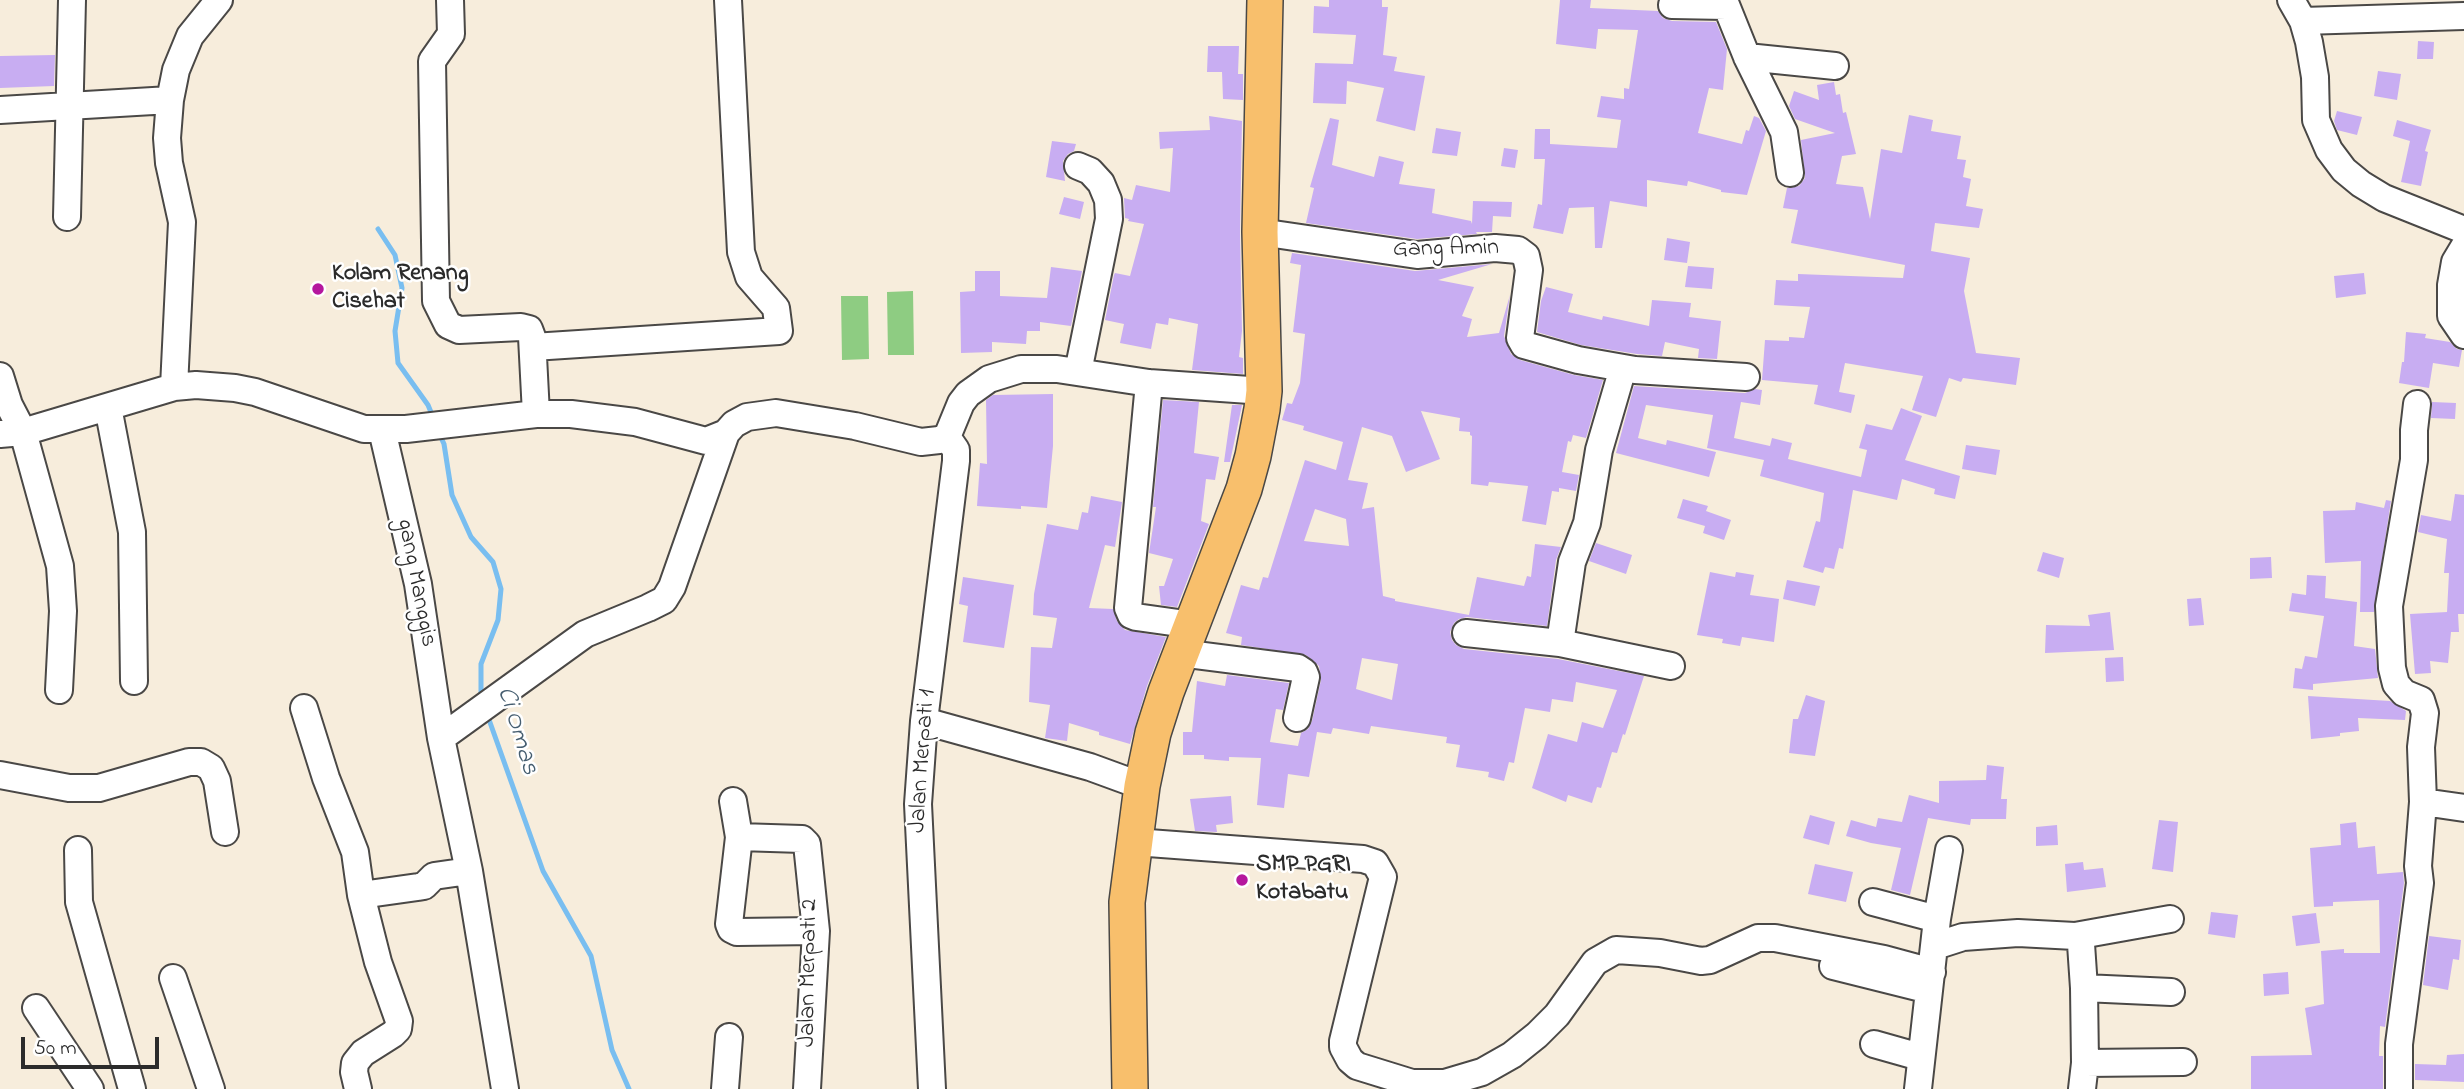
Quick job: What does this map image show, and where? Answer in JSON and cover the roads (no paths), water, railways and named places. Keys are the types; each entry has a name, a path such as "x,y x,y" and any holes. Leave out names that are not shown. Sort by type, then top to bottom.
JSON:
{"main road":[{"path":"1130,1089 1126,937 1129,883 1142,786 1153,733 1244,489 1259,429 1264,391 1260,232 1265,0"}],"street":[{"path":"67,217 72,0"},
{"path":"174,387 182,222 169,163 167,138 170,100 176,69 190,36 219,0"},
{"path":"450,0 451,34 432,61 436,301 448,325 459,330 521,327 529,329 533,346 536,414"},
{"path":"533,346 779,331 776,308 749,277 741,252 728,0"},
{"path":"1672,5 1725,3 1747,57 1784,132 1790,173"},
{"path":"2464,16 2297,11 2313,59 2316,120 2329,150 2344,170 2384,198 2464,230"},
{"path":"1747,57 1835,66"},
{"path":"0,110 170,100"},
{"path":"1078,166 1090,171 1101,183 1108,200 1110,219 1078,372"},
{"name":"Gang Amin","path":"1260,232 1417,256 1494,248 1518,250 1526,256 1529,270 1520,338 1522,343 1578,360 1623,368 1745,377"},
{"path":"2464,247 2455,262 2451,285 2451,316 2464,335"},
{"path":"1560,643 1570,571 1587,523 1599,450 1623,368"},
{"path":"441,738 585,634 664,600 672,587 716,437 747,417 776,413 855,426 921,442 939,440 947,437 961,403 968,394 989,379 1021,369 1057,369 1149,383 1264,391"},
{"path":"0,376 9,405 11,433 60,566 63,611 59,690"},
{"path":"1149,383 1128,608 1131,615 1187,639 1298,668 1306,677 1297,718"},
{"path":"11,433 174,387 196,385 235,387 275,398 348,425 394,430 536,414 607,418 716,437"},
{"path":"2399,1089 2399,1044 2420,883 2418,856 2423,802 2421,747 2425,713 2421,700 2404,693 2396,684 2392,668 2389,606 2414,460 2417,404"},
{"path":"108,407 132,532 134,681"},
{"name":"gang Manggis","path":"394,430 441,738 470,871 505,1089"},
{"name":"Jalan Merpati 1","path":"932,1089 918,827 924,720 956,461 956,450 947,437"},
{"path":"1466,633 1560,643 1671,666"},
{"path":"304,708 326,778 355,852 361,895 378,962 399,1021 398,1029 393,1034 363,1053 355,1063 358,1089"},
{"path":"924,720 1078,764 1142,786"},
{"path":"0,775 69,788 99,788 189,762 201,762 211,768 217,781 225,832"},
{"path":"733,801 739,837 729,924 731,929 737,932 816,932"},
{"path":"2423,802 2464,808"},
{"name":"Jalan Merpati 2","path":"739,837 806,840 816,932 807,1089"},
{"path":"1135,842 1363,859 1375,863 1383,877 1343,1047 1357,1066 1412,1083 1445,1083 1482,1072 1511,1055 1557,1015 1595,961 1616,950 1660,953 1701,961 1710,960 1758,938 1775,938 1932,969"},
{"path":"78,850 79,902 132,1089"},
{"path":"1918,1089 1937,919 1949,850"},
{"path":"361,895 424,886 434,876 470,871"},
{"path":"1873,902 1937,919"},
{"path":"1932,969 1963,937 2007,934 2075,936 2171,919"},
{"path":"2075,936 2081,944 2084,988 2083,1076 2183,1062"},
{"path":"1770,950 1932,969"},
{"path":"173,978 211,1089"},
{"path":"2084,988 2171,992"},
{"path":"36,1008 90,1089"},
{"path":"725,1089 729,1037"},
{"path":"1874,1044 1920,1057"}],"waterway":[{"name":"Ci Omas","path":"378,229 395,255 402,288 395,331 398,363 428,405 433,417"},
{"name":"Ci Omas","path":"439,433 444,444 452,495 471,537 493,562 501,589 498,620 481,664 481,699"},
{"name":"Ci Omas","path":"487,714 543,871 591,956 612,1050 629,1089"}],"place":[{"name":"Kolam Renang Cisehat","path":"318,289"},
{"name":"SMP PGRI Kotabatu","path":"1242,880"}]}
